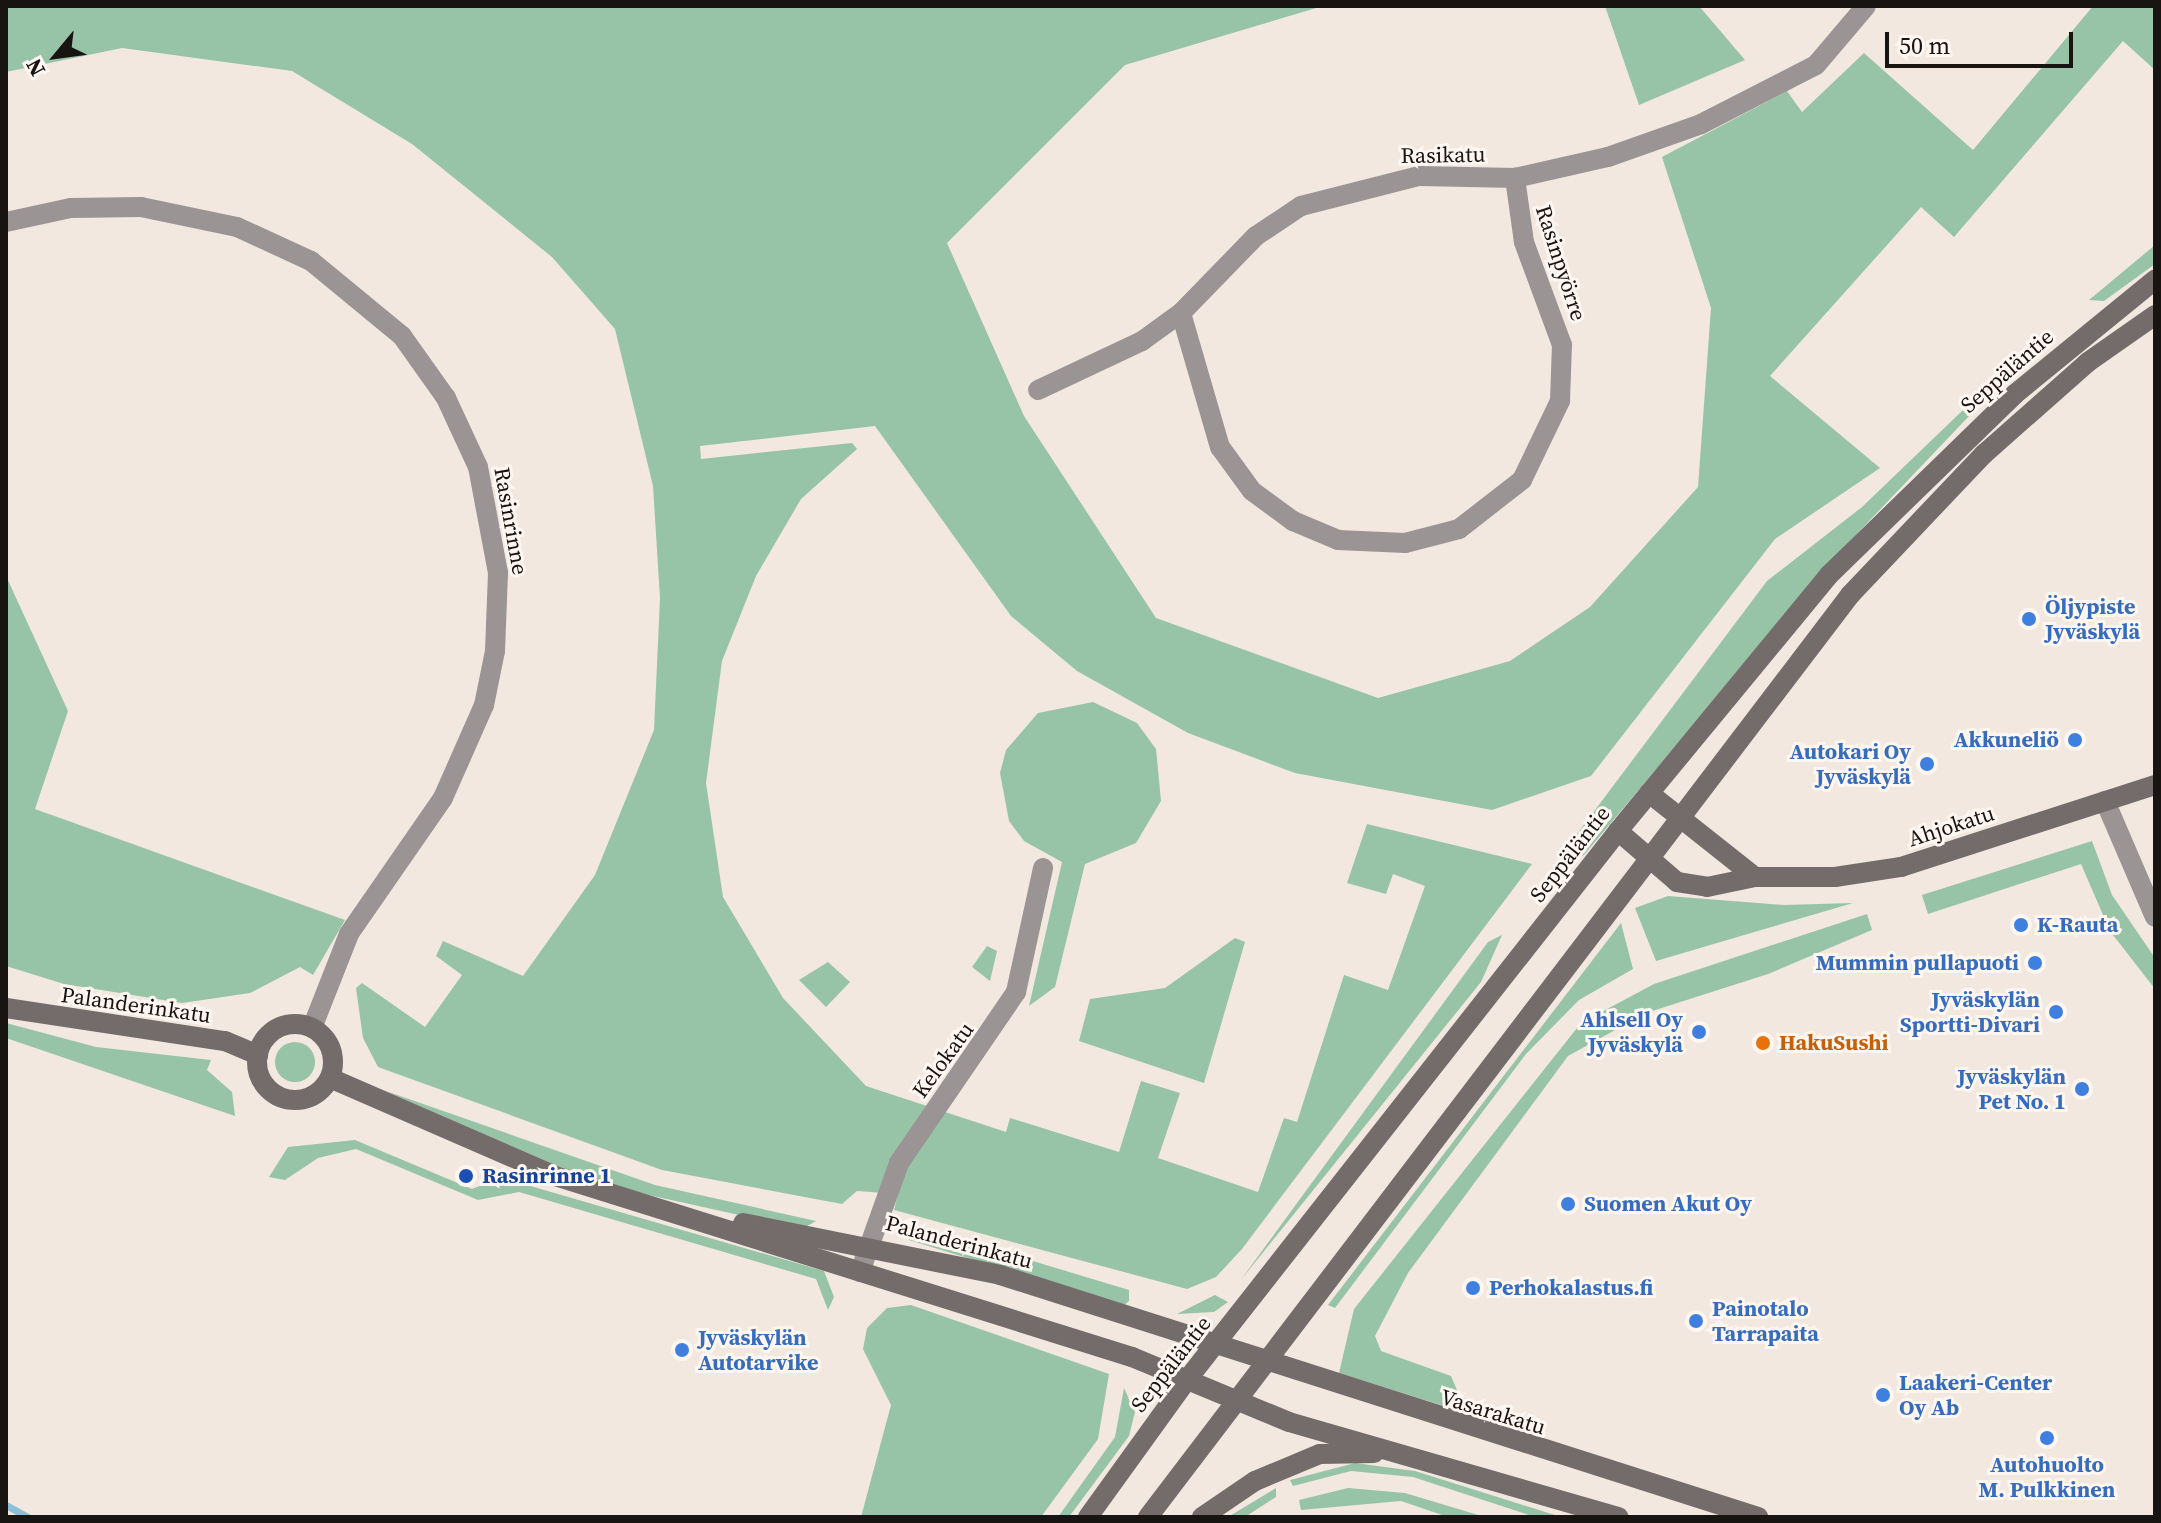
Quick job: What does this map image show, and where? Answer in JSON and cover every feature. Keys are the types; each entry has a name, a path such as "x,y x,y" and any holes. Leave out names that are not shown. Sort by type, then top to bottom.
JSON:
{"street":[{"name":"Rasikatu","path":"1038,390 1103,364 1181,313 1256,236 1301,206 1419,176 1515,178 1701,124 1816,65 1866,6"},
{"name":"Rasinpyörre","path":"1181,313 1220,447 1252,491 1293,521 1338,540 1405,543 1459,529 1522,480 1560,401 1562,345 1524,242 1515,178"},
{"name":"Rasinrinne","path":"6,222 71,208 141,207 237,227 311,261 402,336 446,398 478,467 499,601 484,705 443,798 349,934 312,1028"},
{"name":"Seppäläntie","path":"1088,1517 1186,1381 1618,831 1885,515 2030,380 2155,280"},
{"path":"1148,1517 1233,1400 1860,584 1984,454 2088,362 2155,315"},
{"name":"Ahjokatu","path":"1618,831 1647,861 1677,882 1707,887 1755,877 1879,872 2155,785"},
{"path":"1649,793 1755,877"},
{"path":"2105,801 2155,917"},
{"name":"Kelokatu","path":"860,1272 899,1163 1016,992 1043,868"},
{"name":"Palanderinkatu","path":"6,1008 225,1041 258,1055"},
{"path":"278,1028 312,1028 332,1055 330,1078 305,1099 282,1098 262,1081 258,1055 278,1028"},
{"name":"Palanderinkatu","path":"330,1078 555,1176 1132,1357 1186,1381"},
{"name":"Palanderinkatu","path":"684,1214 868,1243 1000,1275 1216,1346"},
{"name":"Vasarakatu","path":"1216,1346 1758,1517"},
{"path":"1186,1381 1233,1400 1392,1453 1619,1517"},
{"path":"1202,1517 1255,1481 1320,1454 1392,1453"}],"green space":[{"path":"6,6 1323,6 1125,65 947,243 1024,416 1156,618 1378,698 1510,661 1590,607 1698,487 1711,308 1662,157 1787,91 1802,112 1864,53 1973,150 2093,6 2155,6 2155,70 2123,41 1954,237 1921,207 1770,376 1880,468 1775,539 1591,776 1492,810 1295,773 1188,733 1077,671 1011,616 875,426 700,446 701,459 852,443 857,449 801,499 756,576 722,661 706,783 723,897 783,998 866,1086 1006,1132 1010,1118 1119,1152 1141,1081 1180,1093 1158,1158 1258,1192 1284,1118 1297,1122 1344,975 1388,990 1425,886 1393,874 1386,894 1347,883 1367,824 1532,864 1242,1249 1216,1277 1187,1289 894,1210 898,1194 857,1191 842,1204 662,1170 378,1067 363,1038 356,988 362,983 425,1027 462,975 436,956 443,941 523,976 595,875 654,730 660,598 653,486 615,329 552,257 412,144 292,71 122,48 6,72"},
{"path":"1605,6 1699,6 1745,60 1639,105"},
{"path":"2155,245 2155,264 2104,301 2089,300"},
{"path":"1986,388 1991,393 1831,561 1584,855 1569,861 1565,850 1767,581 1862,507"},
{"path":"6,576 68,711 35,809 345,920 313,975 300,967 250,993 182,1003 64,984 6,966"},
{"path":"1093,702 1137,723 1156,749 1161,801 1136,843 1085,864 1055,987 1029,1006 1062,862 1024,841 1009,821 1000,773 1006,750 1038,713"},
{"path":"2092,841 2112,895 2155,958 2155,989 2110,931 2081,864 1928,914 1922,895"},
{"path":"1668,896 1784,905 1853,903 1656,961 1635,908"},
{"path":"1867,914 1872,930 1768,974 1646,1013 1568,1056 1408,1273 1375,1336 1381,1351 1451,1376 1460,1397 1521,1416 1511,1427 1339,1373 1354,1309 1581,1023 1654,984"},
{"path":"1621,923 1633,969 1579,1000 1526,1054 1335,1308 1328,1305"},
{"path":"1502,935 1481,982 1240,1281 1488,942"},
{"path":"1235,938 1245,942 1204,1083 1079,1041 1090,999 1165,988"},
{"path":"987,946 997,951 990,981 972,967"},
{"path":"828,962 850,982 826,1007 799,980"},
{"path":"6,1023 96,1047 211,1060 207,1070 232,1092 235,1116 6,1038"},
{"path":"295,1042 309,1048 315,1062 309,1076 295,1082 281,1076 275,1062 281,1048"},
{"path":"383,1090 655,1185 816,1221 802,1229 644,1194 566,1170"},
{"path":"355,1140 472,1189 493,1181 527,1185 824,1271 834,1297 828,1310 816,1279 519,1192 478,1200 356,1149 318,1158 285,1180 269,1177 288,1147"},
{"path":"920,1227 1129,1290 1129,1301 1123,1306 909,1240 909,1232"},
{"path":"1215,1295 1228,1302 1214,1312 1177,1314"},
{"path":"911,1305 1109,1374 1098,1439 1041,1517 861,1517 891,1405 863,1349 867,1328 887,1308"},
{"path":"1124,1388 1135,1412 1129,1436 1069,1517 1058,1517 1115,1437"},
{"path":"1355,1463 1415,1471 1561,1517 1535,1517 1413,1477 1351,1471 1293,1486 1290,1480"},
{"path":"1276,1488 1276,1497 1245,1517 1228,1517"},
{"path":"1348,1488 1405,1493 1485,1517 1448,1517 1401,1501 1301,1510 1299,1500"}],"waterway":[{"path":"6,1505 28,1517"}],"place":[{"name":"Öljypiste Jyväskylä","path":"2029,619"},
{"name":"Akkuneliö","path":"2075,740"},
{"name":"Autokari Oy Jyväskylä","path":"1927,764"},
{"name":"K-Rauta","path":"2021,925"},
{"name":"Mummin pullapuoti","path":"2035,963"},
{"name":"Jyväskylän Sportti-Divari","path":"2056,1012"},
{"name":"Ahlsell Oy Jyväskylä","path":"1699,1032"},
{"name":"HakuSushi","path":"1763,1043"},
{"name":"Jyväskylän Pet No. 1","path":"2082,1089"},
{"name":"Rasinrinne 1","path":"466,1176"},
{"name":"Suomen Akut Oy","path":"1568,1204"},
{"name":"Perhokalastus.fi","path":"1473,1288"},
{"name":"Painotalo Tarrapaita","path":"1696,1321"},
{"name":"Jyväskylän Autotarvike","path":"682,1350"},
{"name":"Laakeri-Center Oy Ab","path":"1883,1395"},
{"name":"Autohuolto M. Pulkkinen","path":"2047,1438"}]}
